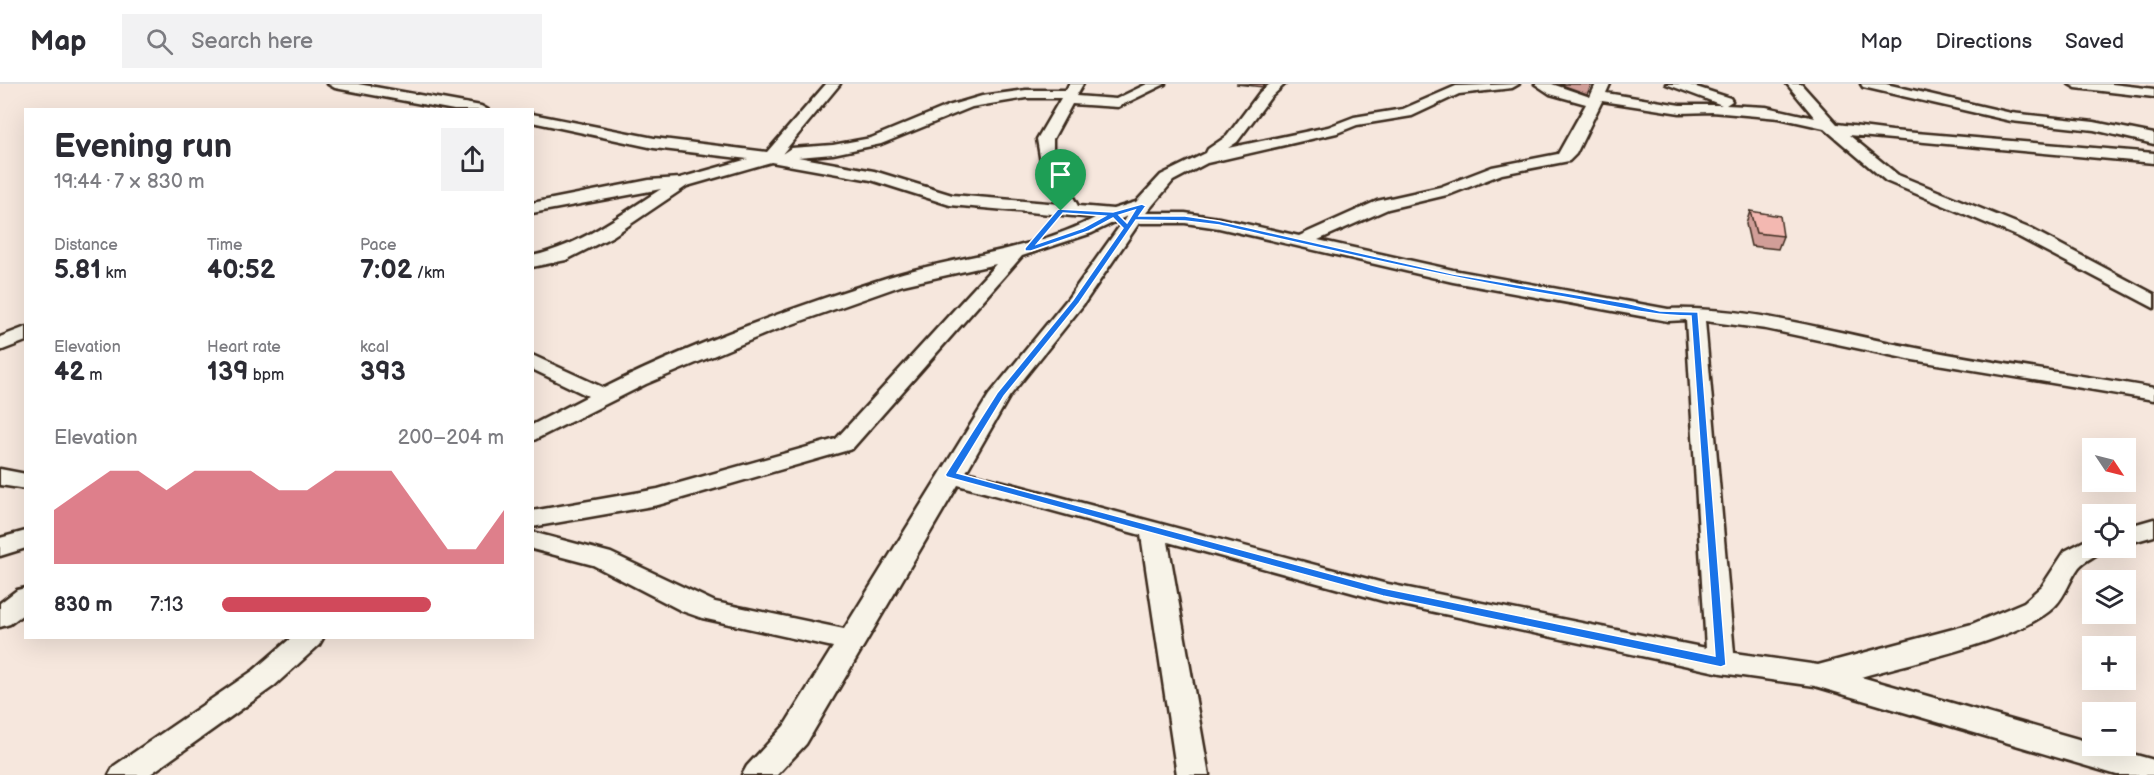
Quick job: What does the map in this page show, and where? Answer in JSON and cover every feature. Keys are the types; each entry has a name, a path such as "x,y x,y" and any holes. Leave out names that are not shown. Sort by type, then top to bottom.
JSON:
{"street":[{"path":"335,84 470,108"},
{"path":"772,155 833,84"},
{"path":"534,208 649,185 681,183 772,155 834,150 900,133 952,109 987,100 1036,93 1072,93 1118,103 1158,84"},
{"path":"758,775 795,735 1000,394 1076,301 1129,216 1167,178 1232,139 1265,95 1278,84"},
{"path":"1202,159 1332,130 1354,121 1407,113 1456,90 1512,84"},
{"path":"1542,84 1555,91 1598,94 1680,109 1712,108 1780,114"},
{"path":"1673,84 1707,96 1831,127 1903,137 2154,158"},
{"path":"1794,84 1831,127 1892,178 2025,233 2154,302"},
{"path":"1868,84 2011,117 2094,126 2154,140"},
{"path":"2076,84 2154,93"},
{"path":"1067,211 1045,148 1045,139 1072,93"},
{"path":"1299,242 1383,205 1445,191 1498,170 1563,158 1568,154 1598,94"},
{"path":"534,118 654,143 772,155 874,176 950,200 1129,216 1203,220 1453,276 1626,305 1660,314 1695,314 1766,323 1924,356 2154,394"},
{"path":"534,262 560,256 607,232 681,183"},
{"path":"534,519 658,497 844,444 853,437 1021,252 1067,211"},
{"path":"534,433 658,371 841,299 897,281 1021,252 1129,216"},
{"path":"1695,314 1721,662"},
{"path":"0,345 24,334"},
{"path":"534,362 604,396"},
{"path":"950,475 1383,592 1721,662 1815,675 2154,773"},
{"path":"0,477 24,482"},
{"path":"2136,533 2154,527"},
{"path":"1153,531 1193,775"},
{"path":"0,547 24,540"},
{"path":"534,541 602,559 692,604 712,611 850,641"},
{"path":"1815,675 1842,672 1950,642 2023,614 2045,600 2065,565 2082,553"},
{"path":"0,617 24,599"},
{"path":"125,775 264,678 308,639"}],"building":[{"path":"1750,211 1780,216 1783,236 1756,233"}],"route":[{"path":"1061,211 1028,250 1086,229 1114,214 1127,227 1134,218 1185,218 1219,223 1453,276 1626,305 1660,314 1695,314 1721,662 1383,592 950,475 1000,394 1076,301 1127,227 1142,206 1114,214 1061,211"}]}
